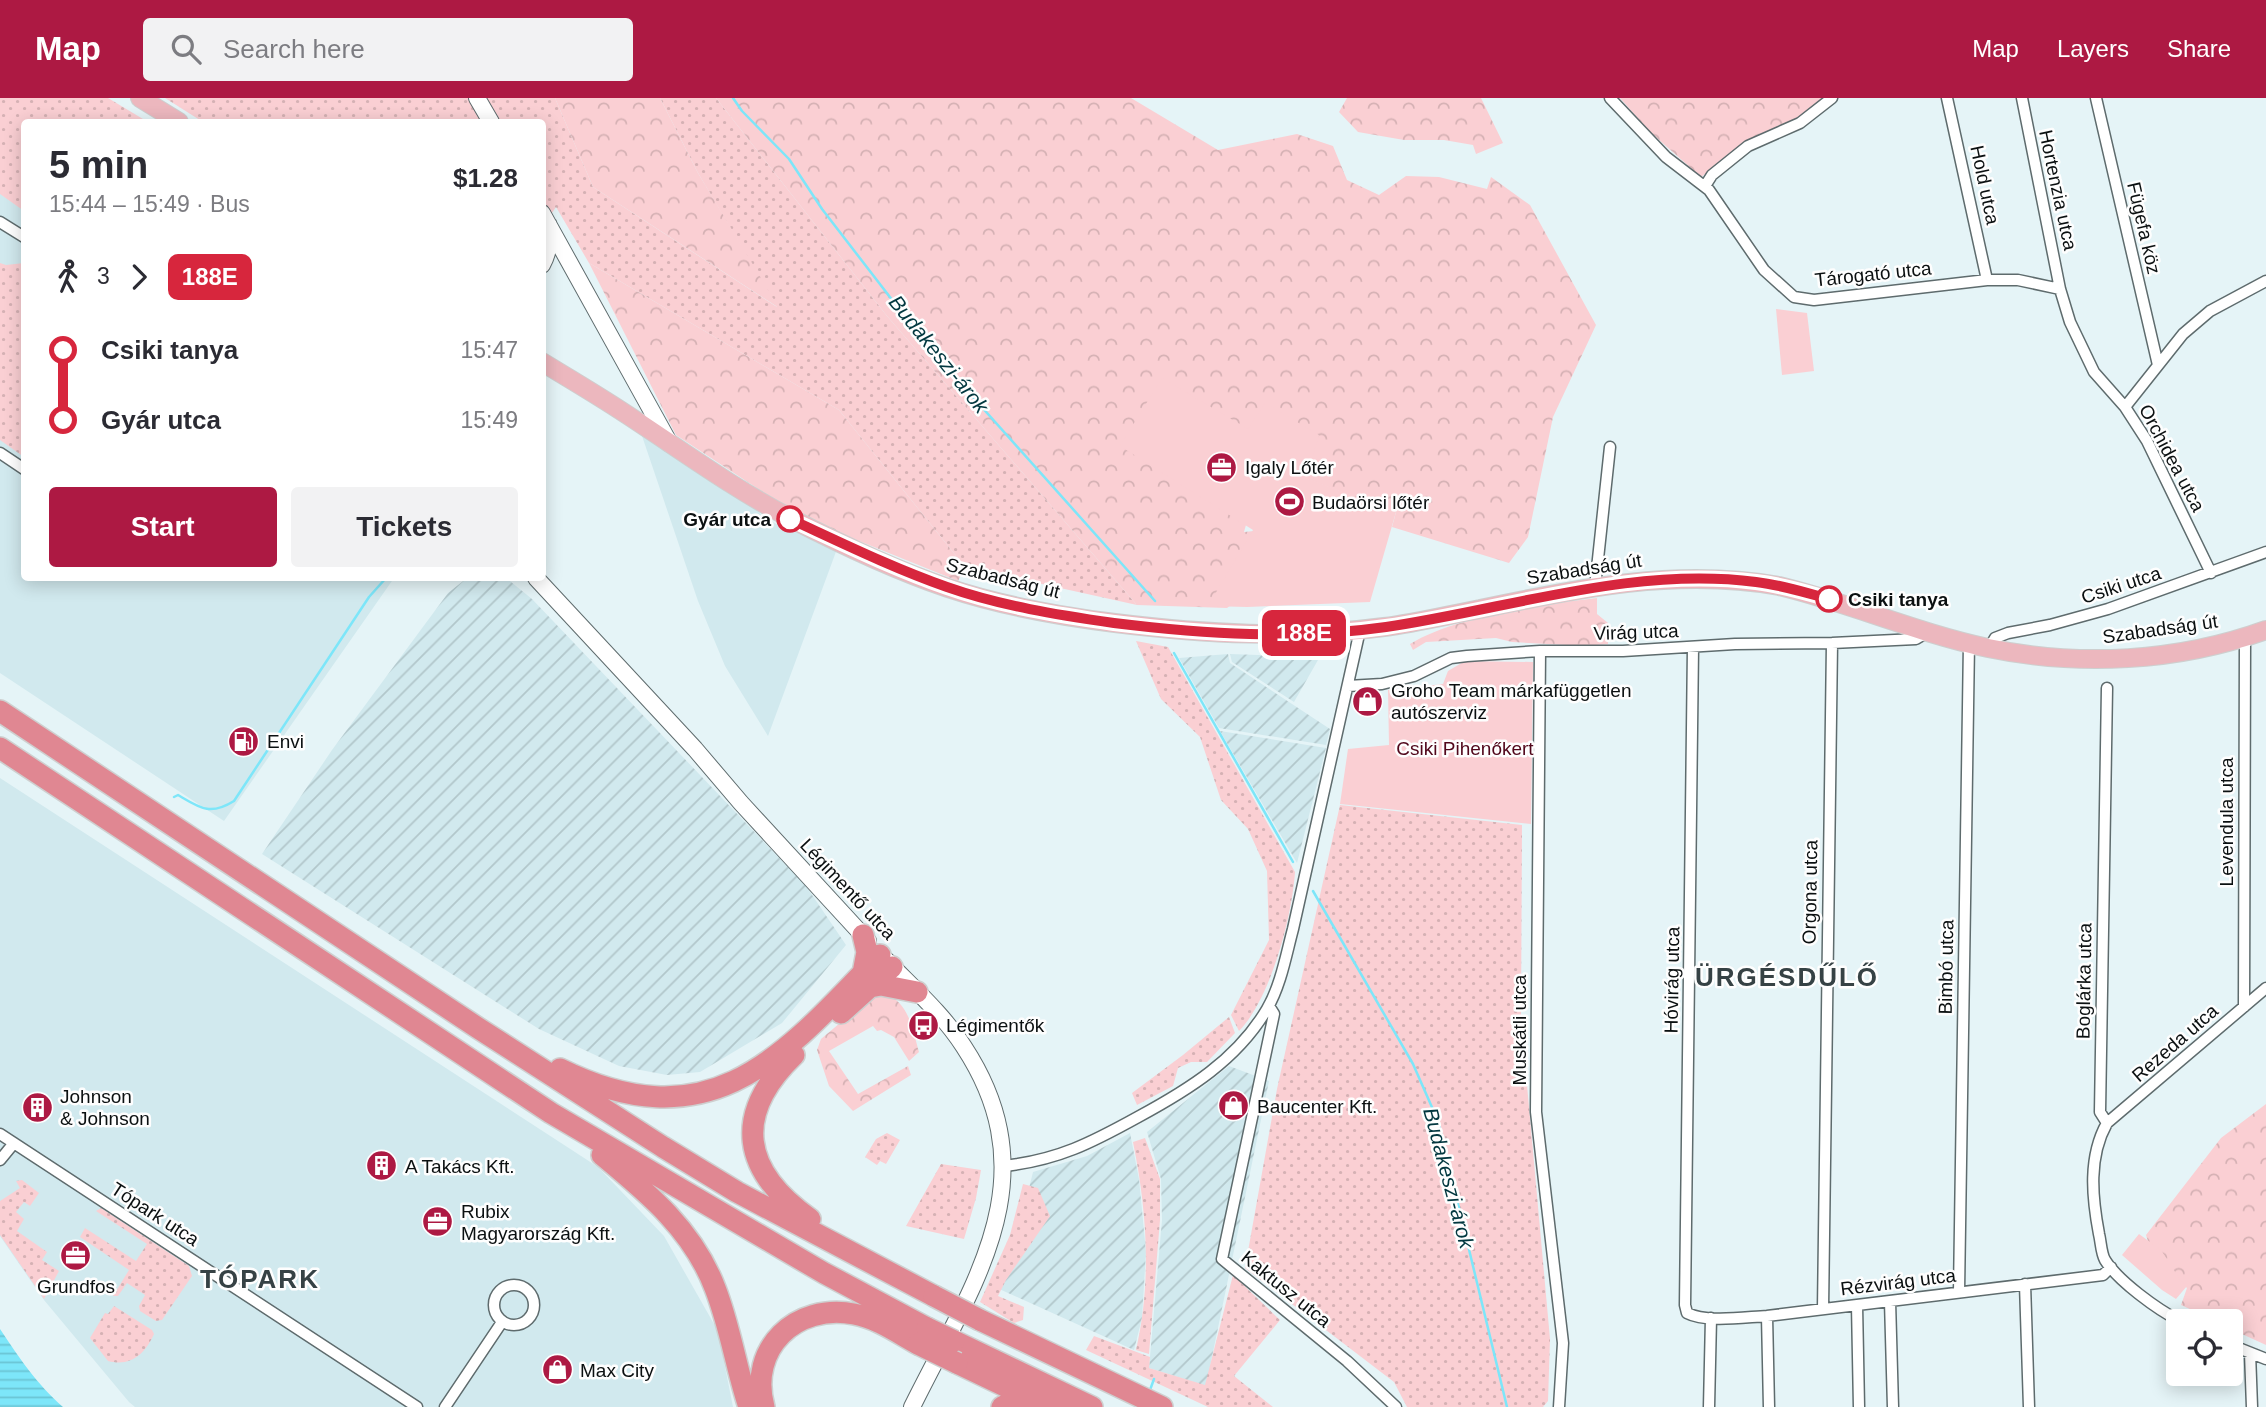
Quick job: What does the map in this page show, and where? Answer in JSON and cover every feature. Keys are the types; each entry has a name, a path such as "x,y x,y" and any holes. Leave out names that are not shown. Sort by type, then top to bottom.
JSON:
{"highway":[{"path":"0,711 478,1028 737,1192 980,1320 1162,1407"},
{"path":"0,748 551,1113 824,1273 923,1336 1051,1404"},
{"path":"863,935 867,952 867,980"},
{"path":"886,961 765,1087 754,1121 755,1153 765,1176 792,1206 926,1292"},
{"path":"478,1028 608,1089 640,1097 680,1097 722,1087 758,1069 867,980"},
{"path":"867,980 917,992"},
{"path":"551,1113 648,1193 691,1241 716,1290 749,1407"},
{"path":"764,1407 760,1378 769,1351 782,1333 807,1317 828,1312 864,1316 923,1336"},
{"path":"961,1355 1091,1407"},
{"path":"1002,1407 1017,1399 1051,1404"}],"main road":[{"path":"140,98 174,119"},
{"path":"477,98 489,119"},
{"path":"546,218 551,239 546,258"},
{"path":"546,218 670,444"},
{"name":"Szabadság út","path":"546,364 790,519 948,588 997,602 1084,619 1194,632 1267,634 1360,630 1595,587 1674,579 1756,582 1805,592 1969,643 2046,657 2114,659 2166,653 2245,638 2266,630"},
{"path":"624,413 635,406 642,392"},
{"name":"Légimentő utca","path":"539,581 963,1044 988,1089 997,1113 1004,1166 992,1242 976,1280 912,1407"}],"street":[{"name":"Tárogató utca","path":"1610,98 1667,158 1704,186 1763,270 1794,297 1814,300 1987,280 2018,280 2060,289"},
{"path":"1704,186 1712,175 1748,146 1800,123 1832,98"},
{"name":"Hold utca","path":"1947,98 1987,280"},
{"name":"Hortenzia utca","path":"2022,98 2060,289"},
{"name":"Fügefa köz","path":"2096,98 2158,365"},
{"path":"0,222 21,235"},
{"path":"2125,407 2183,334 2210,311 2266,281"},
{"name":"Orchidea utca","path":"2060,289 2075,333 2094,372 2125,407 2147,441 2211,573"},
{"path":"1595,587 1610,447"},
{"path":"0,453 21,467"},
{"name":"Csiki utca","path":"1989,648 1995,638 2108,609 2266,552"},
{"path":"1004,1166 1045,1159 1084,1147 1183,1092 1204,1078 1240,1045 1269,1006 1293,929 1360,630"},
{"name":"Virág utca","path":"1348,686 1382,684 1414,676 1451,658 1735,644 1916,639 1929,631"},
{"name":"Levendula utca","path":"2244,1007 2245,638"},
{"name":"Orgona utca","path":"1823,1309 1832,643"},
{"name":"Bimbó utca","path":"1959,1292 1969,643"},
{"name":"Hóvirág utca","path":"1687,1312 1693,647"},
{"name":"Muskátli utca","path":"1540,652 1536,1112 1563,1342 1559,1407"},
{"name":"Boglárka utca","path":"2106,688 2099,1112 2107,1124"},
{"name":"Rezeda utca","path":"2107,1124 2266,988"},
{"name":"Kaktusz utca","path":"1269,1006 1274,1014 1223,1259 1347,1362 1396,1407"},
{"path":"2107,1124 2098,1139 2093,1168 2094,1206 2104,1258 2166,1314"},
{"name":"Tópark utca","path":"0,1134 417,1407"},
{"path":"0,1160 14,1143"},
{"name":"Rézvirág utca","path":"1687,1312 1693,1316 1711,1318 1767,1316 2103,1275 2111,1267"},
{"path":"2025,1284 2029,1407"},
{"path":"1890,1301 1892,1407"},
{"path":"1857,1305 1859,1407"},
{"path":"1767,1316 1769,1407"},
{"path":"1709,1407 1711,1318"},
{"path":"445,1407 502,1322"},
{"path":"2243,1350 2266,1359"},
{"path":"2250,1353 2252,1407"}],"shaded area":[{"path":"0,185 21,201 21,581 392,581 224,821 0,673"},
{"path":"641,433 751,504 763,517 790,531 805,534 837,549 768,736 725,666 698,601"},
{"path":"463,581 510,581 532,599 806,886 846,945 782,1023 700,1072 667,1075 619,1066 539,1029 262,854 332,750 448,593"},
{"path":"1228,654 1230,663 1330,729 1326,745 1219,728 1179,658"},
{"path":"1230,654 1291,656 1318,660 1294,702 1232,662"},
{"path":"1220,731 1326,748 1297,863"},
{"path":"0,778 598,1167 664,1236 718,1331 733,1407 135,1407 129,1402 44,1300 0,1236"},
{"path":"1229,1066 1269,1081 1206,1386 1149,1368 1162,1220 1161,1179 1147,1132"},
{"path":"1130,1133 1139,1179 1146,1252 1142,1318 1134,1350 997,1288 1015,1245 1033,1172 1087,1156"}],"green space":[{"path":"0,98 108,98 143,119 21,119 21,209 0,194"},
{"path":"165,98 555,98 593,187 777,307 698,173 660,98 716,98 887,316 1137,605 965,567 839,410 589,263 556,207 546,222 546,119 198,119"},
{"path":"555,98 660,98 698,173 779,308 593,187"},
{"path":"716,98 1131,98 1218,150 1297,134 1333,146 1347,180 1379,195 1406,176 1439,177 1487,189 1491,177 1530,205 1596,325 1553,417 1528,537 1509,563 1392,527 1396,512 1296,475 1249,514 1244,532 1274,529 1249,591 1227,608 1137,605 887,316"},
{"path":"1347,98 1481,98 1503,143 1476,154 1473,145 1444,140 1404,140 1358,132 1339,112"},
{"path":"1620,98 1828,98 1790,125 1755,138 1701,177 1649,131"},
{"path":"0,263 21,263 21,455 0,440"},
{"path":"589,263 839,410 965,567 958,581 817,524 676,435"},
{"path":"1776,309 1807,313 1814,371 1782,375"},
{"name":"Budaörsi lőtér","path":"1162,378 1248,429 1265,403 1319,435 1306,478 1396,512 1370,602 1208,606 1253,530 1120,446"},
{"path":"1597,598 1597,614 1608,623 1608,644 1585,646 1512,642 1496,638 1426,642 1413,650 1410,644 1429,634 1475,619 1526,608"},
{"path":"1136,641 1168,647 1295,872 1278,956 1261,999 1239,1031 1231,1015 1269,940 1267,871 1248,829 1221,800 1200,737 1161,699"},
{"name":"Csiki Pihenőkert","path":"1465,661 1533,662 1531,824 1340,804 1348,749 1389,745 1388,690 1443,684 1448,671"},
{"path":"1340,805 1522,825 1521,1019 1550,1339 1548,1401 1543,1407 1407,1407 1394,1382 1245,1268 1277,1089"},
{"path":"882,993 904,1008 919,1052 909,1061 894,1037 881,1030 877,1031 873,1026 829,1051 858,1094 908,1066 911,1075 853,1111 829,1086 817,1050 821,1039 872,996"},
{"path":"1229,1017 1235,1033 1207,1062 1191,1062 1178,1068 1173,1086 1137,1105 1132,1093"},
{"path":"2266,1104 2266,1345 2243,1334 2243,1309 2190,1309 2181,1305 2187,1288 2154,1259 2146,1235 2221,1138"},
{"path":"887,1133 900,1140 886,1164 880,1161 877,1165 865,1157 876,1139"},
{"path":"1145,1138 1160,1179 1160,1220 1149,1354 1136,1350 1144,1298 1146,1246 1142,1194 1133,1142"},
{"path":"941,1164 981,1170 964,1239 906,1226"},
{"path":"22,1180 39,1193 30,1206 24,1202 16,1212 24,1219 17,1231 47,1252 42,1260 59,1271 44,1299 0,1235 0,1201 20,1188 16,1181"},
{"path":"1023,1184 1038,1188 1050,1216 998,1296 1024,1307 1023,1320 1014,1323 980,1302 1010,1235"},
{"path":"101,1208 189,1266 192,1276 162,1320 156,1321 140,1311 139,1306 145,1295 127,1283 118,1296 113,1296 129,1270 80,1237 85,1228 136,1261 147,1244 96,1211"},
{"path":"2139,1234 2161,1250 2187,1286 2176,1299 2122,1255"},
{"path":"1233,1275 1280,1320 1234,1376 1273,1407 1208,1407 1086,1350 1094,1336 1150,1357 1149,1368 1205,1385"},
{"path":"114,1306 152,1330 154,1334 142,1353 124,1362 108,1361 90,1338 105,1313 108,1314"}],"water":[{"path":"0,1329 36,1380 63,1407 0,1407"}],"waterway":[{"name":"Budakeszi-árok","path":"733,98 742,111 789,159 822,209 930,349 1155,601"},
{"path":"174,797 178,795 199,807 212,809 234,801 369,597 383,581"},
{"name":"Budakeszi-árok","path":"1174,653 1293,862"},
{"name":"Budakeszi-árok","path":"1313,891 1413,1064 1438,1121 1507,1407"},
{"path":"1150,1390 1154,1379"}],"bus line":[{"name":"188E","path":"790,519 892,566 948,588 997,602 1060,615 1194,632 1267,634 1385,627 1621,583 1670,579 1756,582 1829,599"}],"place":[{"name":"Igaly Lőtér","path":"1222,467"},
{"name":"Budaörsi lőtér","path":"1289,502"},
{"name":"Gyár utca","path":"790,519"},
{"name":"Csiki tanya","path":"1829,599"},
{"name":"Groho Team márkafüggetlen autószerviz","path":"1368,701"},
{"name":"Envi","path":"244,741"},
{"name":"Légimentők","path":"923,1025"},
{"name":"Baucenter Kft.","path":"1234,1106"},
{"name":"Johnson & Johnson","path":"37,1107"},
{"name":"A Takács Kft.","path":"382,1166"},
{"name":"Rubix Magyarország Kft.","path":"438,1222"},
{"name":"Grundfos","path":"76,1255"},
{"name":"Max City","path":"557,1370"}],"district":[{"name":"ÜRGÉSDŰLŐ","path":"1787,977"},
{"name":"TÓPARK","path":"260,1279"}]}
